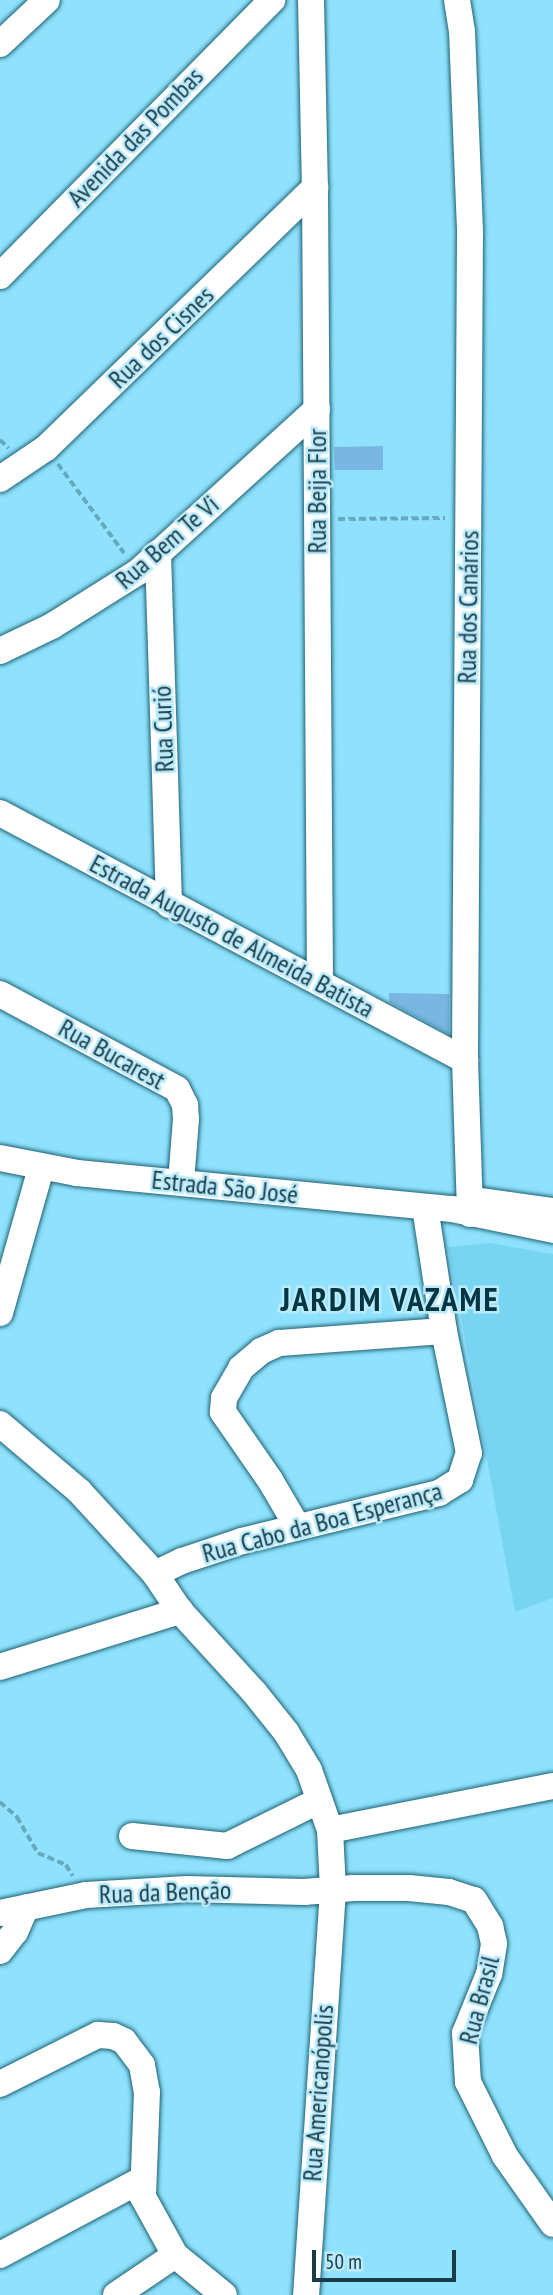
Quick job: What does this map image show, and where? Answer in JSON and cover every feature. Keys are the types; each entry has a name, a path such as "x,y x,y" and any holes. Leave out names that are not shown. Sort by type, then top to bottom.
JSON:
{"street":[{"path":"0,44 47,0"},
{"name":"Avenida das Pombas","path":"0,276 272,0"},
{"name":"Rua Beija Flor","path":"311,0 315,187 320,982"},
{"name":"Rua dos Canários","path":"457,0 462,31 470,234 464,1208"},
{"name":"Rua dos Cisnes","path":"0,479 46,448 315,187"},
{"name":"Rua Bem Te Vi","path":"0,651 52,626 138,572 317,409"},
{"name":"Rua Curió","path":"158,554 169,905"},
{"name":"Estrada Augusto de Almeida Batista","path":"0,813 465,1060"},
{"name":"Rua Bucarest","path":"0,994 177,1089 185,1112 181,1182"},
{"name":"Estrada São José","path":"0,1158 41,1168 425,1207 553,1211"},
{"path":"0,1312 41,1168"},
{"path":"297,1526 270,1480 223,1412 224,1398 241,1368 261,1351 279,1343 394,1337 444,1331 425,1207"},
{"name":"Estrada São José","path":"464,1208 553,1230"},
{"name":"Rua Cabo da Boa Esperança","path":"155,1574 183,1560 297,1526 337,1519 453,1488 465,1472 469,1453 444,1331"},
{"path":"0,1423 79,1491 155,1574 180,1611 286,1732 309,1770 332,1842 553,1786"},
{"path":"0,1667 180,1611"},
{"path":"132,1836 227,1846 318,1801"},
{"name":"Rua Americanópolis","path":"304,2295 332,1890 332,1842"},
{"name":"Rua Brasil","path":"332,1890 409,1888 449,1892 474,1900 490,1926 494,1944 489,1974 465,2032 468,2082 505,2156 553,2224"},
{"name":"Rua da Benção","path":"0,1913 86,1895 187,1889 332,1890"},
{"path":"0,1951 15,1932 26,1907"},
{"path":"0,2084 99,2035 113,2036 124,2042 142,2065 147,2092 141,2180 143,2197 175,2255 224,2295"},
{"path":"0,2255 141,2180"},
{"path":"116,2295 175,2255"}],"path":[{"path":"46,448 138,572"},
{"path":"316,520 468,518"},
{"path":"0,1802 17,1817 38,1853 66,1865 86,1895"}],"shaded area":[{"path":"490,1243 553,1254 553,1598 515,1612 448,1247"}],"building":[{"path":"383,446 383,470 335,470 334,447"},
{"path":"389,993 449,994 449,1034 389,1002"}],"district":[{"name":"JARDIM VAZAME","path":"390,1299"}]}
